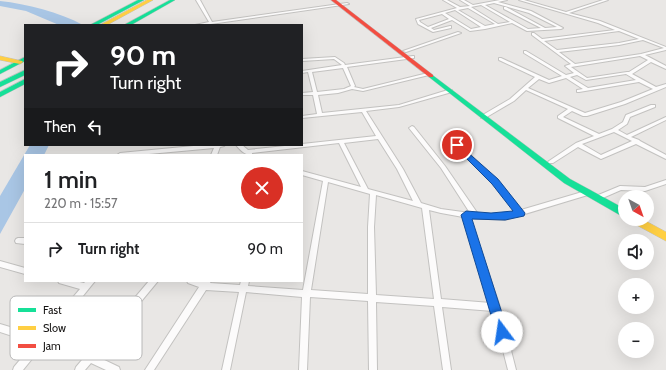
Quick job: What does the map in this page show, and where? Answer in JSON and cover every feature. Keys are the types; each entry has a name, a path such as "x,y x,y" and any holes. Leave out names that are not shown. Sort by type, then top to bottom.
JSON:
{"main road":[{"path":"97,24 142,0"},
{"path":"97,24 151,0"},
{"path":"115,24 160,0"},
{"path":"129,24 173,0"},
{"path":"340,2 567,181 588,191"},
{"path":"408,55 428,74 450,91 551,162 588,191 618,210"},
{"path":"0,58 21,63"},
{"path":"0,62 21,63"},
{"path":"0,72 21,63"},
{"path":"0,79 21,63"},
{"path":"0,86 24,73"},
{"path":"0,95 24,82"},
{"path":"646,226 666,237"}],"street":[{"path":"198,0 211,23"},
{"path":"445,0 459,8"},
{"path":"462,0 498,25"},
{"path":"480,0 486,4"},
{"path":"450,27 433,32 417,20 459,8 505,0"},
{"path":"522,0 568,12 622,30 666,48"},
{"path":"568,12 606,0"},
{"path":"204,24 340,2"},
{"path":"481,4 527,30 561,28 532,13 495,2"},
{"path":"495,2 546,29"},
{"path":"455,9 485,28"},
{"path":"442,13 470,30 513,22"},
{"path":"428,28 452,19"},
{"path":"542,40 622,30"},
{"path":"303,72 343,68 408,55 459,33"},
{"path":"533,34 573,64"},
{"path":"557,51 619,44 644,39"},
{"path":"656,89 624,72 586,79 567,65 641,55 666,48"},
{"path":"525,52 568,76 588,90"},
{"path":"641,55 666,68"},
{"path":"303,60 331,57 339,60 343,64 343,68 352,88"},
{"path":"500,59 551,82 578,73"},
{"path":"629,74 651,60"},
{"path":"310,71 320,115"},
{"path":"303,94 342,91 352,88 363,90 428,74"},
{"path":"485,116 512,100 538,77"},
{"path":"579,91 641,80"},
{"path":"525,88 585,115 623,103 665,86"},
{"path":"303,117 399,106 450,91"},
{"path":"551,162 578,144 614,130 625,123 628,116 653,106"},
{"path":"571,109 560,117 599,136"},
{"path":"363,110 421,205 438,304 447,370"},
{"path":"629,136 666,118"},
{"path":"412,128 443,167 476,216"},
{"path":"614,130 629,136 666,157"},
{"path":"240,146 251,154 379,137"},
{"path":"578,144 601,158 637,141"},
{"path":"341,142 365,189"},
{"path":"457,145 495,182 520,213"},
{"path":"150,154 219,146"},
{"path":"303,173 421,205 476,216 505,217 588,191"},
{"path":"303,370 306,294 326,179"},
{"path":"598,198 620,188 646,189 666,182"},
{"path":"373,192 371,227 373,370"},
{"path":"466,215 496,307 512,370"},
{"path":"0,264 24,271"},
{"path":"71,282 88,284"},
{"path":"142,296 153,282"},
{"path":"196,282 206,284 244,285 306,294 496,307"},
{"path":"78,296 88,284"},
{"path":"149,370 206,284"},
{"path":"226,370 244,285"},
{"path":"0,328 10,331"},
{"path":"17,370 25,360"},
{"path":"79,370 88,360"},
{"path":"94,360 116,370"}],"water":[{"path":"0,1 21,4 43,9 81,24 57,24 26,11 0,6"},
{"path":"29,146 48,146 44,154 25,154"},
{"path":"24,155 24,191 0,234 0,196"}],"traffic: fast":[{"path":"95,24 142,0"},
{"path":"129,24 173,0"},
{"path":"0,72 24,60"},
{"path":"0,85 24,73"},
{"path":"431,76 567,181 618,210"},
{"path":"0,95 24,82"}],"traffic: slow":[{"path":"105,24 151,0"},
{"path":"0,58 20,62"},
{"path":"646,226 666,237"}],"traffic: jam":[{"path":"333,0 431,76"}],"route":[{"path":"457,145 483,169 520,213 505,217 466,215 496,307 502,332"}]}
